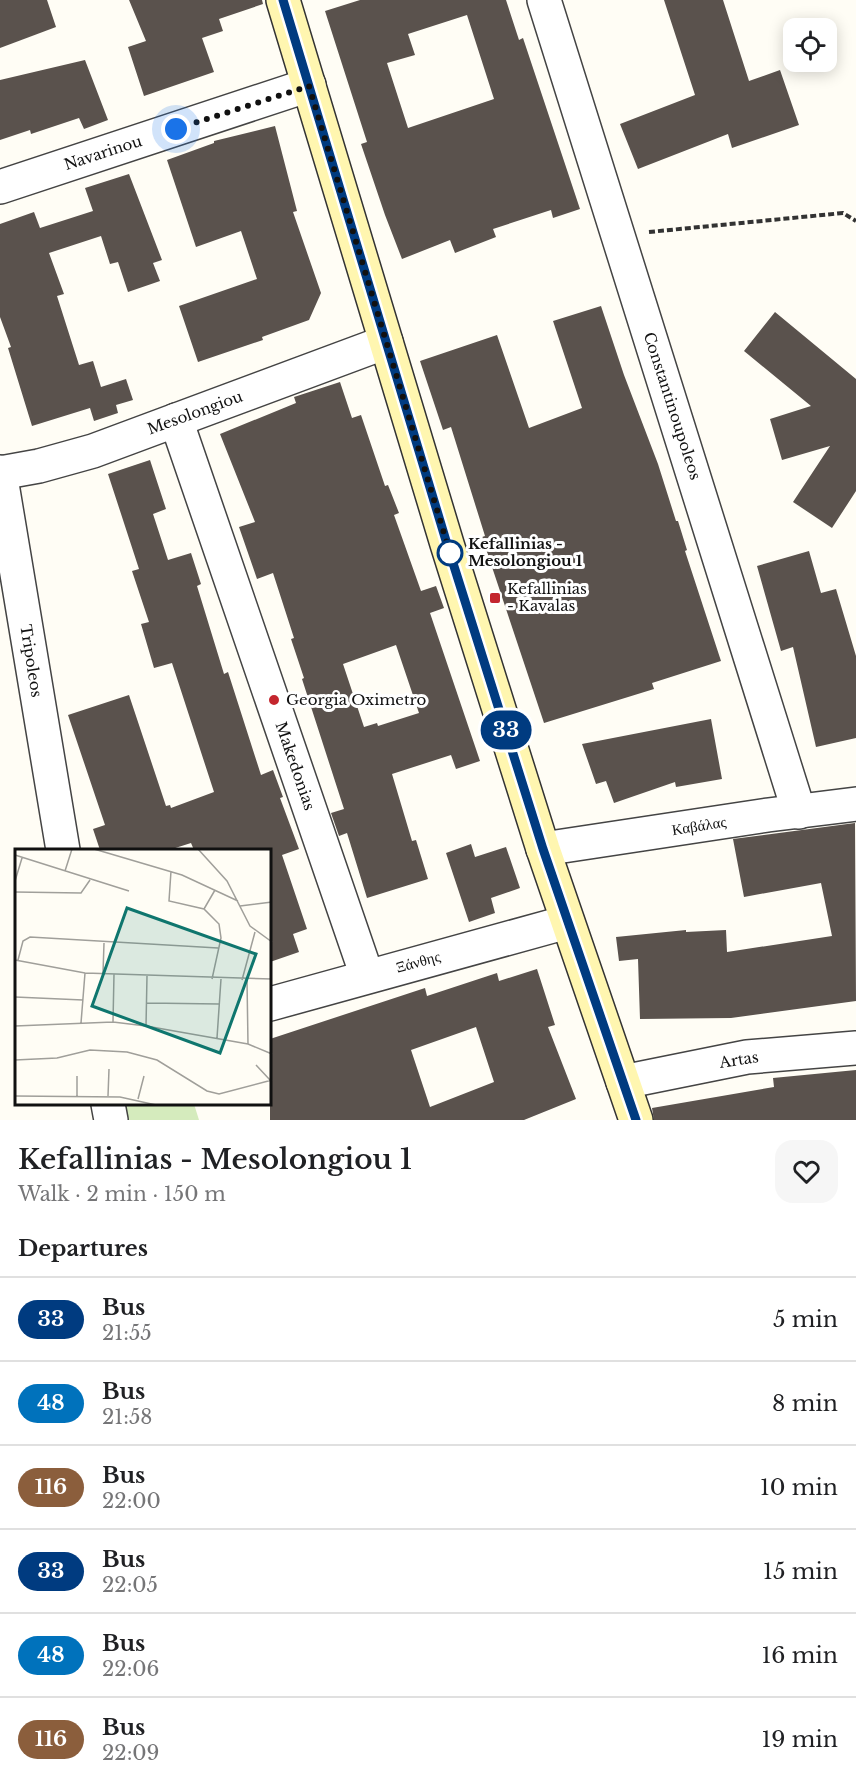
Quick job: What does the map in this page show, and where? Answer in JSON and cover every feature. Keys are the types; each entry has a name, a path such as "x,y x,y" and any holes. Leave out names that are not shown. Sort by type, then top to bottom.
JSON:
{"street":[{"path":"283,0 447,544 543,849 636,1120"},
{"name":"Constantinoupoleos","path":"544,0 799,812"},
{"name":"Navarinou","path":"0,187 309,86"},
{"name":"Mesolongiou","path":"0,472 39,466 93,451 386,342"},
{"name":"Makedonias","path":"176,420 368,976"},
{"name":"Tripoleos","path":"0,472 63,849"},
{"name":"Καβάλας","path":"543,849 856,804"},
{"name":"Ξάνθης","path":"272,1003 567,922"},
{"name":"Artas","path":"623,1082 747,1057 856,1048"},
{"path":"108,1105 111,1120"}],"path":[{"path":"618,235 843,213 856,221"}],"green space":[{"path":"119,1105 194,1105 199,1120 122,1120"}],"building":[{"path":"0,0 47,0 56,27 0,48"},
{"path":"129,0 262,0 263,4 219,19 223,31 202,38 214,72 144,96 128,47 146,41"},
{"path":"360,0 506,0 519,40 523,38 580,209 553,218 551,210 493,229 496,237 455,253 450,240 402,259 361,144 367,142 325,11","holes":["467,15 494,99 408,128 387,63 415,55 408,34"]},
{"path":"664,0 723,0 749,81 780,70 799,125 732,148 728,134 638,169 620,124 695,95"},
{"path":"85,60 108,120 84,129 79,118 31,134 30,130 0,140 0,80"},
{"path":"275,126 297,211 293,212 321,293 309,320 262,337 263,340 198,362 179,306 257,279 241,231 196,247 167,160 214,143 214,141"},
{"path":"129,174 162,260 153,263 160,281 128,292 118,262 110,264 101,236 49,253 64,294 57,296 79,365 93,361 101,387 126,379 133,400 116,405 118,413 94,421 90,408 32,426 8,348 11,347 0,317 0,224 34,212 40,228 93,211 85,188"},
{"path":"601,306 676,521 678,521 687,550 685,551 721,661 652,683 654,689 544,723 482,537 485,536 451,427 443,430 420,361 497,335 529,428 582,408 553,321"},
{"path":"775,312 856,379 856,491 832,528 793,502 830,446 782,460 770,419 811,406 744,351"},
{"path":"340,382 352,418 361,415 385,486 388,485 399,513 394,515 421,591 436,586 444,608 430,613 480,761 456,769 451,755 392,774 412,841 416,840 428,879 367,898 347,833 339,836 331,813 344,809 302,679 304,678 291,639 294,638 273,573 257,579 239,527 255,522 220,434 296,403 294,397","holes":["396,645 419,713 378,726 377,723 364,727 343,664"]},
{"path":"150,460 166,509 153,514 168,560 191,553 201,584 197,586 224,674 228,672 261,775 273,770 283,797 280,798 299,849 282,855 307,929 293,934 299,952 272,961 272,849 194,849 191,843 172,849 100,849 93,829 105,825 68,715 129,695 166,806 170,805 171,808 214,792 172,663 154,668 141,624 149,622 132,571 139,569 108,474"},
{"path":"809,551 821,593 836,589 856,656 856,738 816,747 793,647 781,651 757,566"},
{"path":"711,719 722,779 676,787 675,782 614,803 606,781 596,784 582,744"},
{"path":"855,823 856,1001 731,1018 640,1019 638,959 619,961 616,937 686,930 686,932 726,930 727,952 832,936 821,883 744,897 733,839"},
{"path":"471,844 475,857 506,847 520,888 491,898 495,913 469,922 446,853"},
{"path":"537,969 555,1025 548,1027 576,1099 524,1120 270,1120 272,1038 425,988 427,996 497,973 499,981","holes":["476,1027 494,1082 430,1107 411,1050"]},
{"path":"856,1070 856,1120 654,1120 652,1108 774,1087 773,1078"}],"bus line":[{"name":"33","path":"283,0 447,544 543,849 636,1120"}],"place":[{"name":"Kefallinias - Mesolongiou 1","path":"450,553"},
{"name":"Kefallinias - Kavalas","path":"495,598"},
{"name":"Georgia Oximetro","path":"274,700"}],"route":[{"path":"176,129 309,86 450,553"}]}
